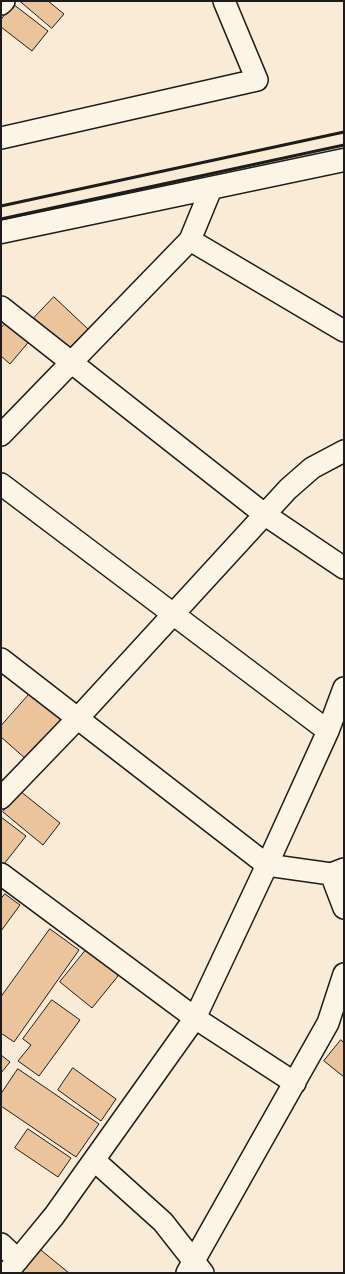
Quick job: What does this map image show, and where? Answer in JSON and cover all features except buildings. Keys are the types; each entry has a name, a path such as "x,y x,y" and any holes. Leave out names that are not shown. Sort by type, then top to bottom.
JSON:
{"street":[{"path":"1,4 4,1"},
{"path":"6,132 258,80 224,1"},
{"path":"1,232 344,160"},
{"path":"1,435 72,364 190,240 211,189"},
{"path":"190,240 344,331"},
{"path":"1,307 264,514 344,568"},
{"path":"1,798 78,718 264,514 312,468 344,451"},
{"path":"1,484 174,613 328,731"},
{"path":"1,659 267,865 337,872 344,908"},
{"path":"1,1244 13,1266 54,1216 195,1018 328,731 344,688"},
{"path":"5,884 195,1018 295,1083"},
{"path":"94,1160 163,1222 195,1270 328,1023 344,974"}],"railway":[{"path":"1,206 344,132"},
{"path":"1,219 344,145"}]}
